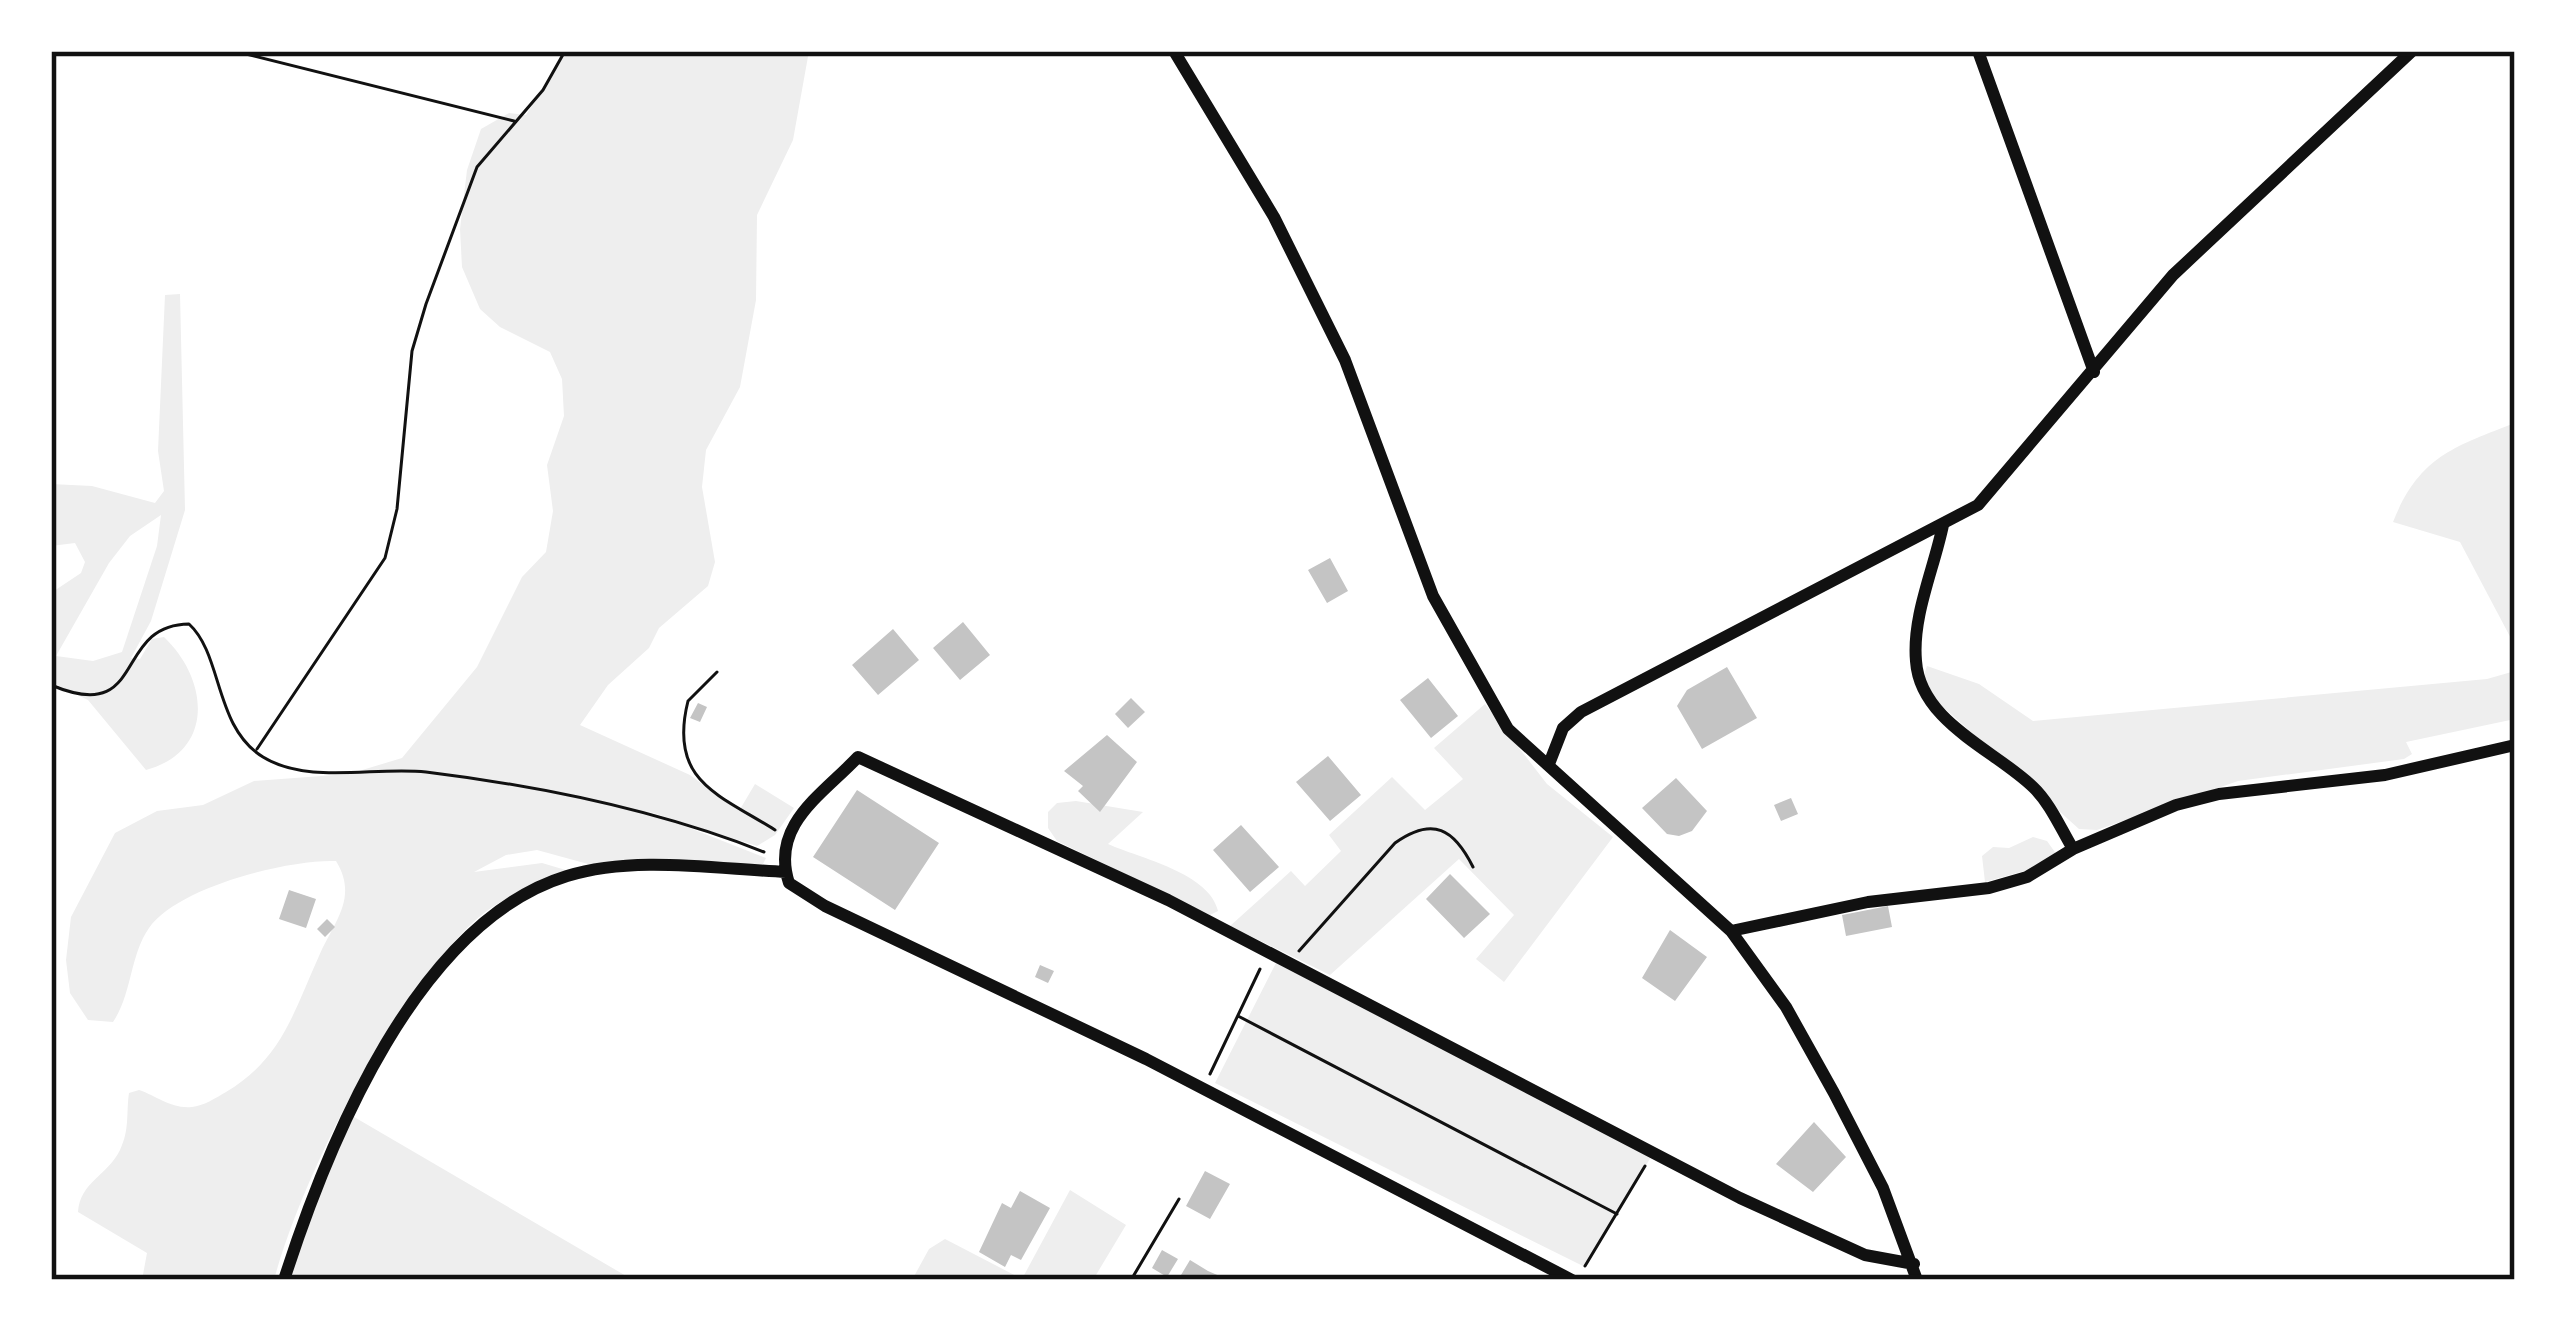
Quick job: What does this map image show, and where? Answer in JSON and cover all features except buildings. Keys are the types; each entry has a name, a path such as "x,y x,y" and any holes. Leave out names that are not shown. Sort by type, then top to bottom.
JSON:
{"street":[{"path":"1174,51 1274,217 1345,360 1451,632 1508,729 1731,931 1786,1007 1834,1093 1917,1280"},
{"path":"1978,51 2094,372"},
{"path":"1549,764 1563,728 1581,712 1978,505 2208,239 2412,51"},
{"path":"1943,525 1917,624 1916,668 1925,693 1949,721 2037,790 2073,849"},
{"path":"1731,931 1868,902 1989,888 2027,877 2073,849 2176,805 2219,794 2385,775 2515,745"},
{"path":"1575,1280 1203,1088 825,906 789,883 784,866 787,837 859,757 1269,951 1652,1155 1864,1255 1913,1264"},
{"path":"284,1280 334,1136 445,957 472,928 550,883 592,870 784,866"}],"path":[{"path":"234,51 516,122"},
{"path":"256,750 385,558 394,529 412,351 421,317 477,167 543,90 565,51"},
{"path":"51,685 89,696 109,694 124,681 146,636 166,625 189,624 200,634 210,670 241,737 295,769 425,772 606,804 699,827 784,866"},
{"path":"717,672 688,701 681,740 691,768 707,790 787,837"},
{"path":"1290,962 1395,843 1413,831 1444,829 1456,836 1473,867"},
{"path":"1203,1088 1269,951"},
{"path":"1238,1016 1617,1214"},
{"path":"1575,1280 1652,1155"},
{"path":"1131,1280 1179,1199"}],"shaded area":[{"path":"566,51 809,51 793,140 757,215 756,300 740,387 706,450 702,487 715,562 708,586 659,628 649,648 608,685 580,725 690,775 739,811 755,784 794,808 775,835 757,846 644,810 766,858 762,866 588,864 537,850 506,855 474,872 542,863 569,871 488,910 447,950 416,990 329,1138 274,1280 142,1280 147,1253 78,1212 84,1193 120,1150 129,1093 139,1090 177,1106 196,1106 226,1092 261,1065 293,1014 341,910 345,887 336,861 316,862 235,878 183,900 149,928 113,1022 88,1020 70,993 66,960 71,917 115,833 157,811 203,805 254,781 349,774 402,758 477,667 522,577 546,552 553,511 547,465 564,416 562,379 550,352 500,327 480,309 462,267 460,229 467,170 481,129 509,113 526,115"},
{"path":"180,294 185,510 151,621 131,658 140,659 152,639 164,637 190,673 198,713 184,747 168,761 146,770 88,700 51,682 51,593 81,573 85,562 75,543 51,546 51,484 92,486 155,503 164,491 158,451 165,295","holes":["161,515 157,546 122,652 93,661 56,656 109,563 130,536"]},
{"path":"2515,423 2515,646 2460,542 2393,522 2414,482 2440,457"},
{"path":"1927,666 1979,684 2033,721 2487,679 2515,671 2515,719 2406,742 2412,754 2404,759 2238,781 2097,830 2079,829 1932,697 1923,678"},
{"path":"1485,704 1547,784 1613,837 1504,982 1476,959 1514,915 1459,859 1330,975 1230,926 1291,871 1305,886 1341,851 1329,835 1392,777 1425,810 1463,779 1434,748"},
{"path":"1076,801 1143,812 1108,844 1188,877 1202,886 1218,911 1210,915 1057,841 1048,828 1048,812 1057,803"},
{"path":"2033,837 2047,841 2057,855 2035,868 1985,882 1982,856 1993,847 2009,848"},
{"path":"1276,963 1651,1157 1585,1267 1215,1083"},
{"path":"349,1114 633,1280 289,1280"},
{"path":"1070,1190 1126,1225 1093,1280 912,1280 929,1249 945,1239 1022,1279"}]}
